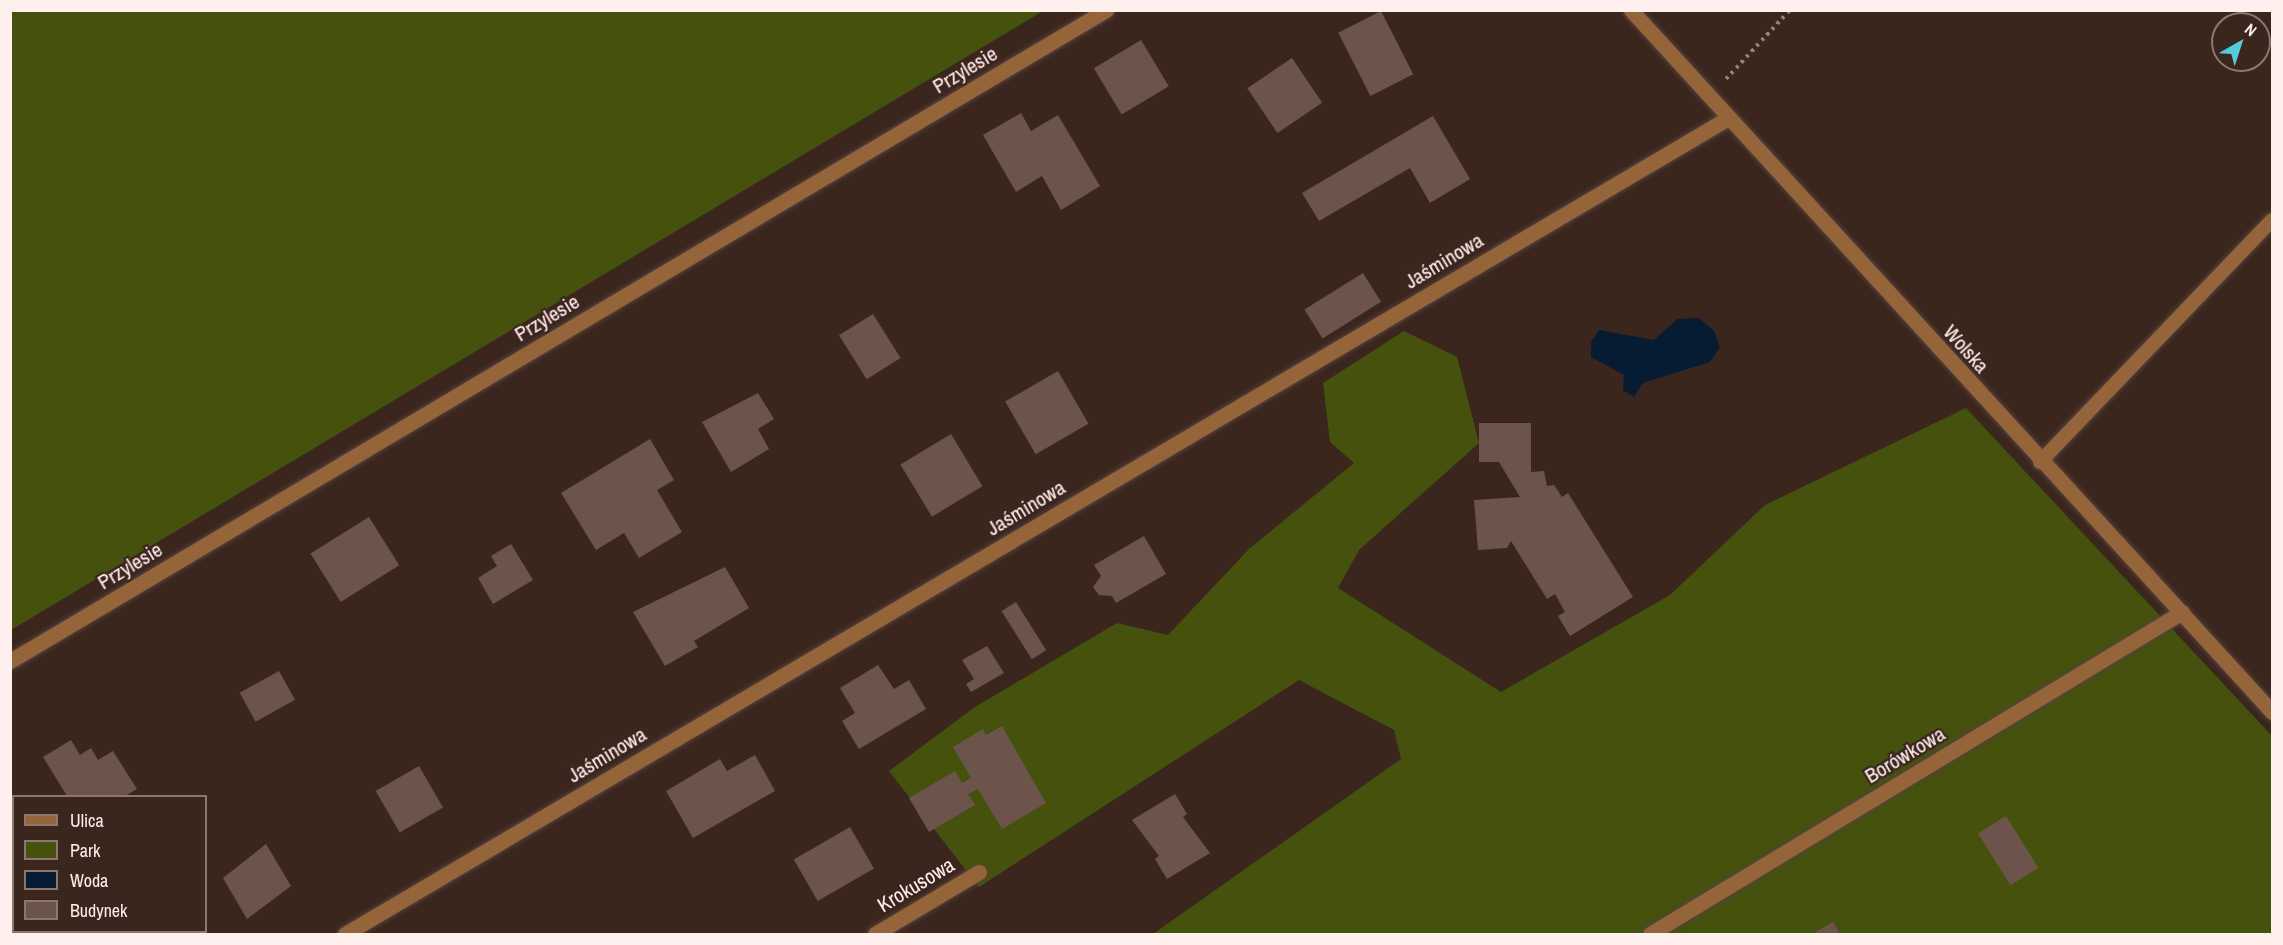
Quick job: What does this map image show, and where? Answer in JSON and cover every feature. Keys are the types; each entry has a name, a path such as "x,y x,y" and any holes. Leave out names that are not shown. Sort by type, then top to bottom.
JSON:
{"street":[{"name":"Przylesie","path":"10,662 1106,10"},
{"name":"Wolska","path":"1631,10 2040,462 2182,612 2272,712"},
{"name":"Jaśminowa","path":"345,934 1728,118"},
{"name":"Borówkowa","path":"1650,934 2182,612"},
{"name":"Krokusowa","path":"875,934 979,872"}],"lane":[{"path":"2040,462 2272,220"}],"path":[{"path":"1709,97 1790,10"}],"green space":[{"path":"11,10 1043,10 1043,11 11,630"},
{"path":"1404,331 1457,357 1479,443 1359,550 1338,588 1501,692 1670,595 1765,505 1966,408 2272,736 2272,934 1153,934 1401,759 1394,730 1299,680 979,887 889,771 975,707 1117,623 1168,635 1249,549 1354,463 1330,442 1323,383"}],"water":[{"path":"1699,318 1714,331 1720,347 1710,362 1643,383 1634,397 1623,390 1624,375 1591,357 1591,342 1599,330 1654,340 1677,319"}],"building":[{"path":"1381,11 1413,74 1370,96 1338,33"},
{"path":"1141,40 1169,86 1122,115 1094,68"},
{"path":"1292,58 1322,103 1277,133 1247,88"},
{"path":"1021,113 1031,131 1058,115 1100,186 1061,210 1042,176 1016,192 983,135"},
{"path":"1433,116 1470,179 1430,203 1410,168 1319,221 1302,193"},
{"path":"1363,273 1381,302 1323,338 1304,310"},
{"path":"873,314 901,358 867,379 839,335"},
{"path":"1058,371 1088,424 1036,454 1005,402"},
{"path":"758,393 774,419 758,429 769,449 731,472 702,422"},
{"path":"1479,423 1531,423 1531,472 1544,471 1547,486 1554,485 1562,497 1568,493 1633,597 1570,636 1558,616 1565,612 1555,594 1547,599 1511,541 1507,548 1478,550 1474,500 1520,497 1499,462 1479,462"},
{"path":"951,434 982,486 932,517 900,464"},
{"path":"650,439 674,480 657,490 682,532 639,558 624,533 596,550 561,493"},
{"path":"369,517 399,565 341,602 310,554"},
{"path":"1144,536 1166,574 1116,603 1112,596 1099,595 1093,587 1101,576 1094,565"},
{"path":"511,544 533,580 493,604 478,578 497,566 491,556"},
{"path":"725,567 749,608 694,641 698,647 665,666 633,612"},
{"path":"1016,602 1046,650 1032,659 1002,611"},
{"path":"987,646 1004,673 971,692 966,684 974,679 962,660"},
{"path":"878,665 894,689 909,680 926,709 859,749 842,721 855,713 840,688"},
{"path":"279,671 295,700 256,722 240,693"},
{"path":"1002,726 1046,803 1002,829 978,789 968,794 975,805 929,832 909,798 955,771 962,783 971,778 953,747 983,729 986,735"},
{"path":"71,740 80,755 91,748 98,760 113,751 137,789 127,795 66,795 43,757"},
{"path":"755,755 775,791 693,838 666,791 720,759 727,771"},
{"path":"419,766 443,808 400,833 376,791"},
{"path":"1175,794 1187,814 1183,817 1210,853 1167,879 1155,859 1159,856 1132,820"},
{"path":"2006,816 2038,868 2010,885 1978,833"},
{"path":"850,827 874,869 818,901 794,860"},
{"path":"266,844 291,886 247,919 223,878"},
{"path":"1833,922 1840,934 1812,934"}]}
